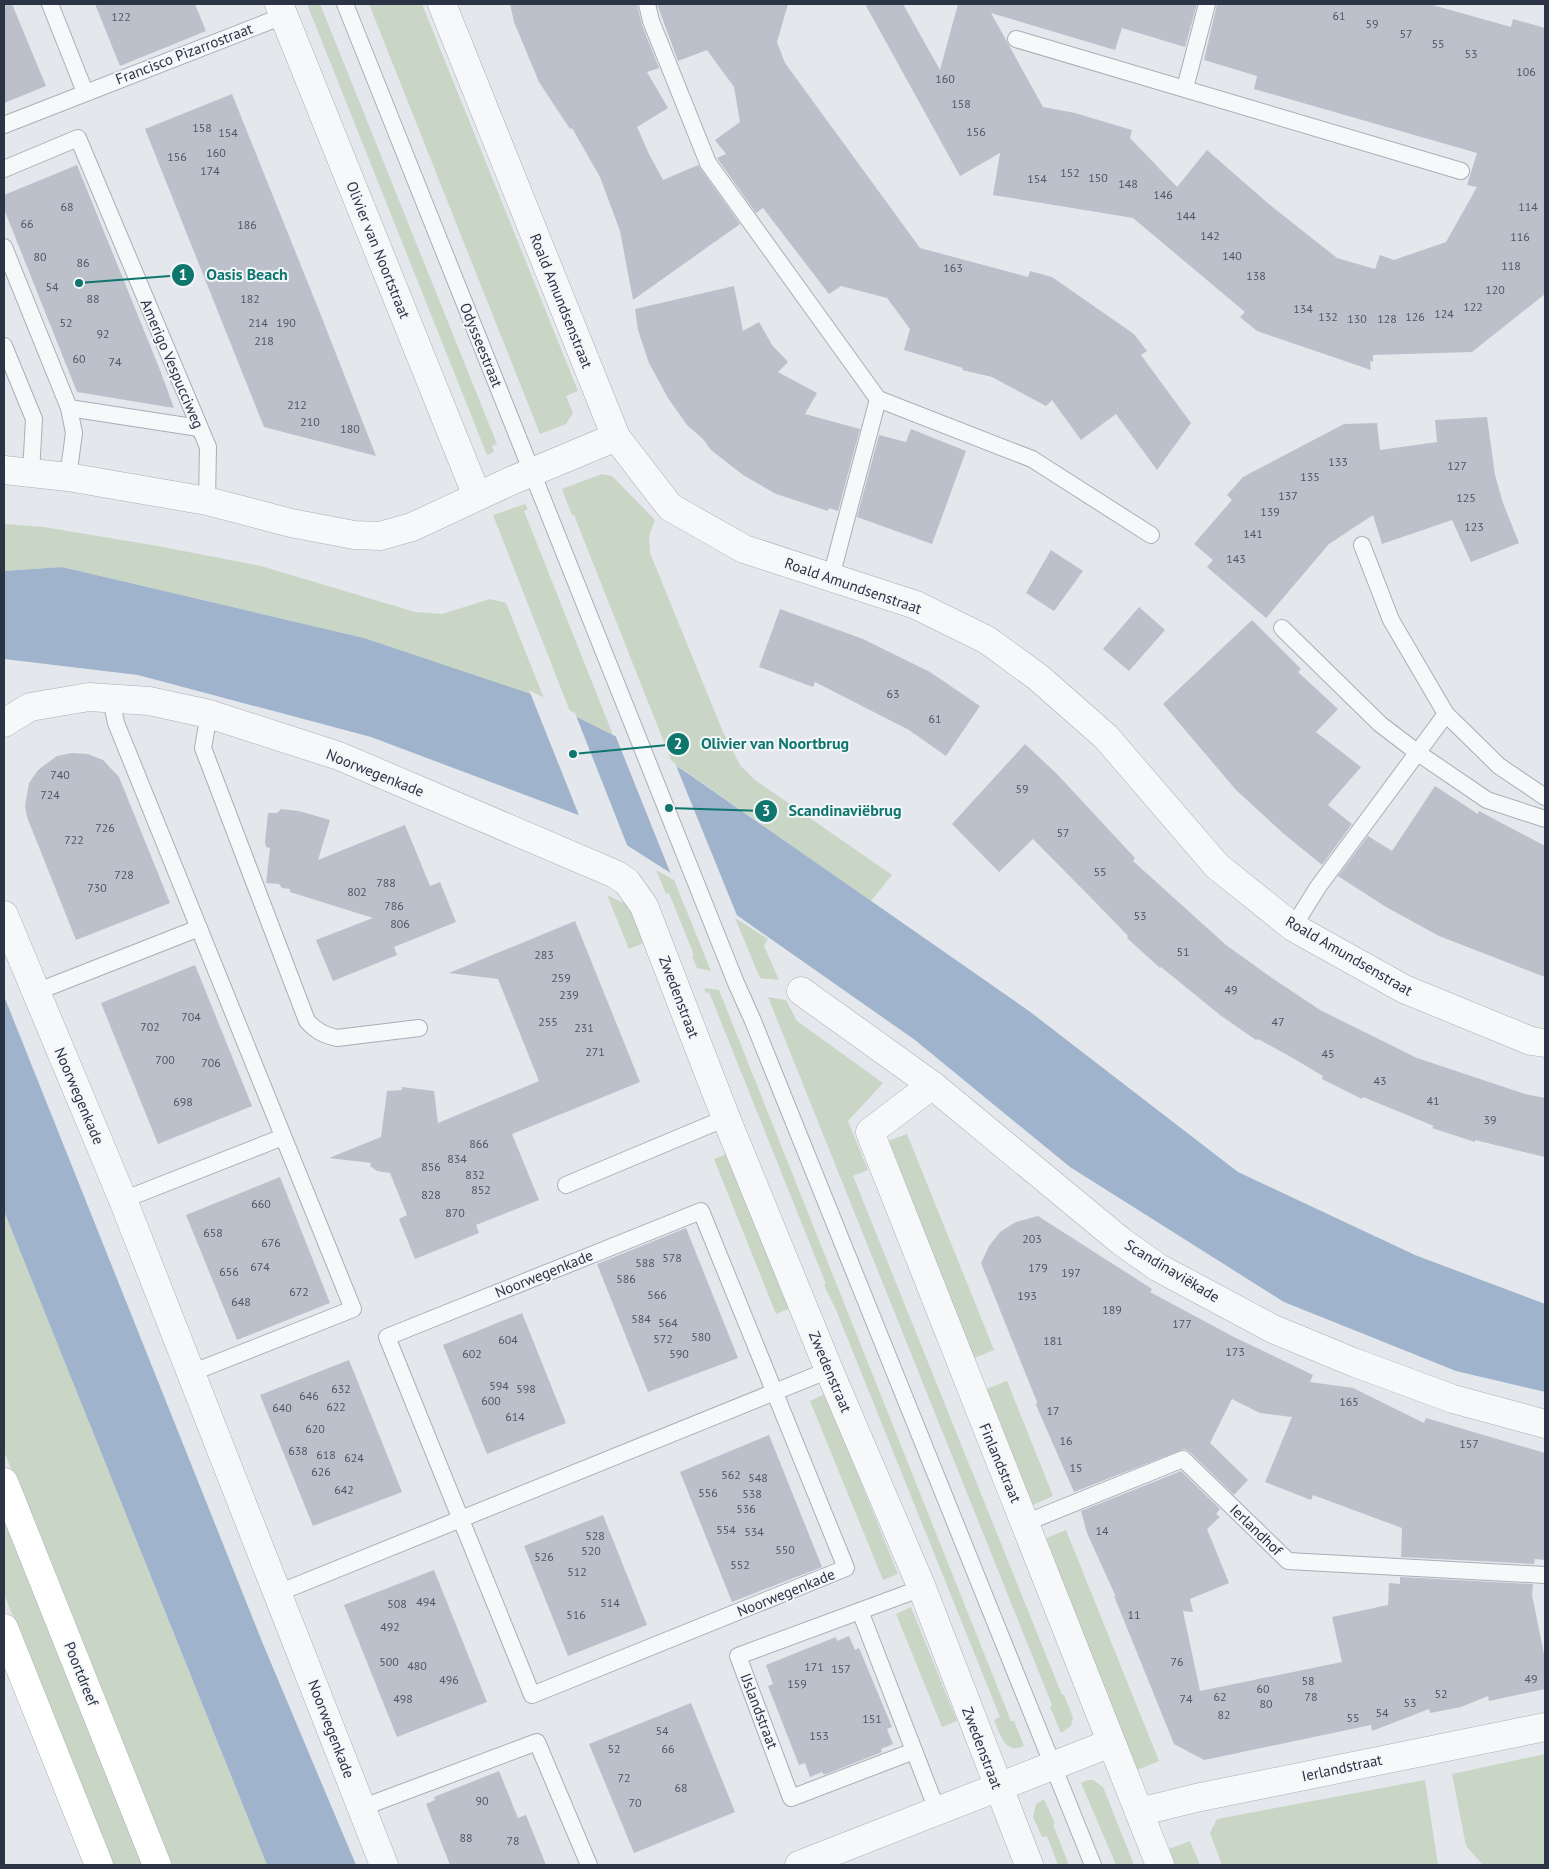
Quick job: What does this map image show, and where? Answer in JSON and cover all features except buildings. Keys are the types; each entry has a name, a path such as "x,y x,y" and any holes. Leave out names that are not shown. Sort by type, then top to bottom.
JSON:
{"main road":[{"name":"Poortdreef","path":"4,1482 158,1865"},
{"path":"4,1628 99,1865"}],"street":[{"name":"Roald Amundsenstraat","path":"442,4 616,437 670,507 744,549 916,605 987,640 1039,678 1106,737 1217,866 1293,926 1404,990 1545,1044"},
{"name":"Olivier van Noortstraat","path":"281,10 477,496"},
{"path":"4,470 68,477 207,502 291,523 354,535 380,536 412,527 477,496 616,437"},
{"name":"Noorwegenkade","path":"4,723 30,708 89,697 149,701 209,714 340,756 615,874 627,882"},
{"name":"Zwedenstraat","path":"627,882 644,906 726,1118 829,1370 922,1588 1029,1865"},
{"name":"Noorwegenkade","path":"4,915 123,1200 384,1865"},
{"name":"Scandinaviëkade","path":"801,991 932,1085 1122,1242 1159,1268 1272,1329 1344,1359 1453,1399 1545,1424"},
{"name":"Finlandstraat","path":"932,1085 870,1132 966,1381 1025,1523 1110,1743 1160,1865"},
{"name":"Ierlandstraat","path":"1139,1812 1196,1798 1545,1727"},
{"path":"799,1865 1110,1743"}],"lane":[{"path":"50,4 85,92"},
{"name":"Odysseestraat","path":"345,4 1093,1865"},
{"path":"647,4 651,20 708,163 878,399 1032,459 1151,535"},
{"path":"1185,88 1207,4"},
{"name":"Francisco Pizarrostraat","path":"4,125 281,10"},
{"path":"1016,39 1461,171"},
{"name":"Amerigo Vespucciweg","path":"4,169 78,138 208,447 207,502"},
{"path":"4,247 69,408 74,433 68,477"},
{"path":"4,346 34,419 30,473"},
{"path":"831,577 878,399"},
{"path":"69,408 199,428"},
{"path":"1362,545 1391,620 1446,714 1499,766 1545,797"},
{"path":"1282,628 1380,724 1418,753 1487,800 1545,819"},
{"path":"111,698 116,723 353,1309 191,1374"},
{"path":"209,714 203,748 306,1021 320,1033 337,1038 419,1028"},
{"path":"1293,926 1318,887 1446,714"},
{"path":"36,992 199,928"},
{"path":"566,1185 726,1118"},
{"path":"123,1200 284,1137"},
{"name":"Noorwegenkade","path":"701,1211 774,1393 846,1568 532,1695 387,1337 701,1211"},
{"path":"278,1593 829,1370"},
{"name":"Ierlandhof","path":"1025,1523 1183,1459 1288,1561 1545,1575"},
{"name":"IJslandstraat","path":"914,1752 791,1798 738,1656 922,1588"},
{"path":"860,1611 937,1810"},
{"path":"362,1808 537,1742 590,1865"}],"green space":[{"path":"307,4 320,4 497,444 492,446 494,452 487,455"},
{"path":"369,4 422,4 578,391 566,396 573,413 566,424 540,434"},
{"path":"602,474 612,476 655,520 649,536 650,553 723,732 740,765 755,780 892,875 871,901 684,770 673,765 562,489"},
{"path":"525,504 528,509 524,511 613,735 571,714 493,515"},
{"path":"4,524 44,527 261,566 415,612 442,614 490,599 506,603 545,701 364,638 62,567 4,571"},
{"path":"656,870 674,880 711,971 697,968 692,956 694,955 669,893 666,894"},
{"path":"607,895 630,906 644,943 629,949"},
{"path":"735,918 768,939 764,946 779,980 760,978"},
{"path":"704,988 719,990 1011,1721 1014,1721 1024,1746 1012,1748 1004,1742 994,1720 1000,1717 836,1310 824,1285 826,1284 709,992 706,993"},
{"path":"768,997 786,1000 797,1021 883,1083 848,1121 868,1170 853,1176 1062,1695 1064,1695 1073,1717 1071,1726 1061,1733 1050,1707 1052,1705"},
{"path":"907,1134 994,1350 972,1359 885,1142"},
{"path":"729,1153 791,1308 776,1314 714,1159"},
{"path":"4,1211 267,1865 171,1865 4,1451"},
{"path":"1007,1381 1053,1496 1031,1506 984,1390"},
{"path":"825,1394 898,1574 883,1580 810,1401"},
{"path":"4,1507 145,1865 113,1865 4,1594"},
{"path":"1066,1530 1159,1761 1137,1770 1044,1539"},
{"path":"911,1607 957,1721 942,1727 896,1614"},
{"path":"1545,1754 1545,1865 1483,1865 1466,1846 1452,1774"},
{"path":"1093,1780 1103,1787 1134,1865 1116,1865 1081,1783"},
{"path":"1425,1780 1438,1865 1222,1865 1210,1833 1217,1819"},
{"path":"1044,1799 1069,1865 1058,1865 1047,1836 1042,1837 1033,1817 1036,1804"},
{"path":"1190,1841 1200,1865 1175,1865 1169,1849"}],"water":[{"path":"62,567 364,638 531,694 683,770 1029,1011 1238,1172 1415,1255 1545,1304 1545,1392 1456,1371 1284,1302 1070,1167 915,1040 738,916 581,816 371,737 138,675 4,659 4,571"},
{"path":"4,996 263,1644 356,1865 267,1865 4,1211"}],"pier":[{"path":"529,690 575,713 629,850 580,818"},
{"path":"614,732 675,763 738,918 672,877"}],"place":[{"name":"Oasis Beach","path":"79,283"},
{"name":"Olivier van Noortbrug","path":"573,754"},
{"name":"Scandinaviëbrug","path":"669,808"}]}
